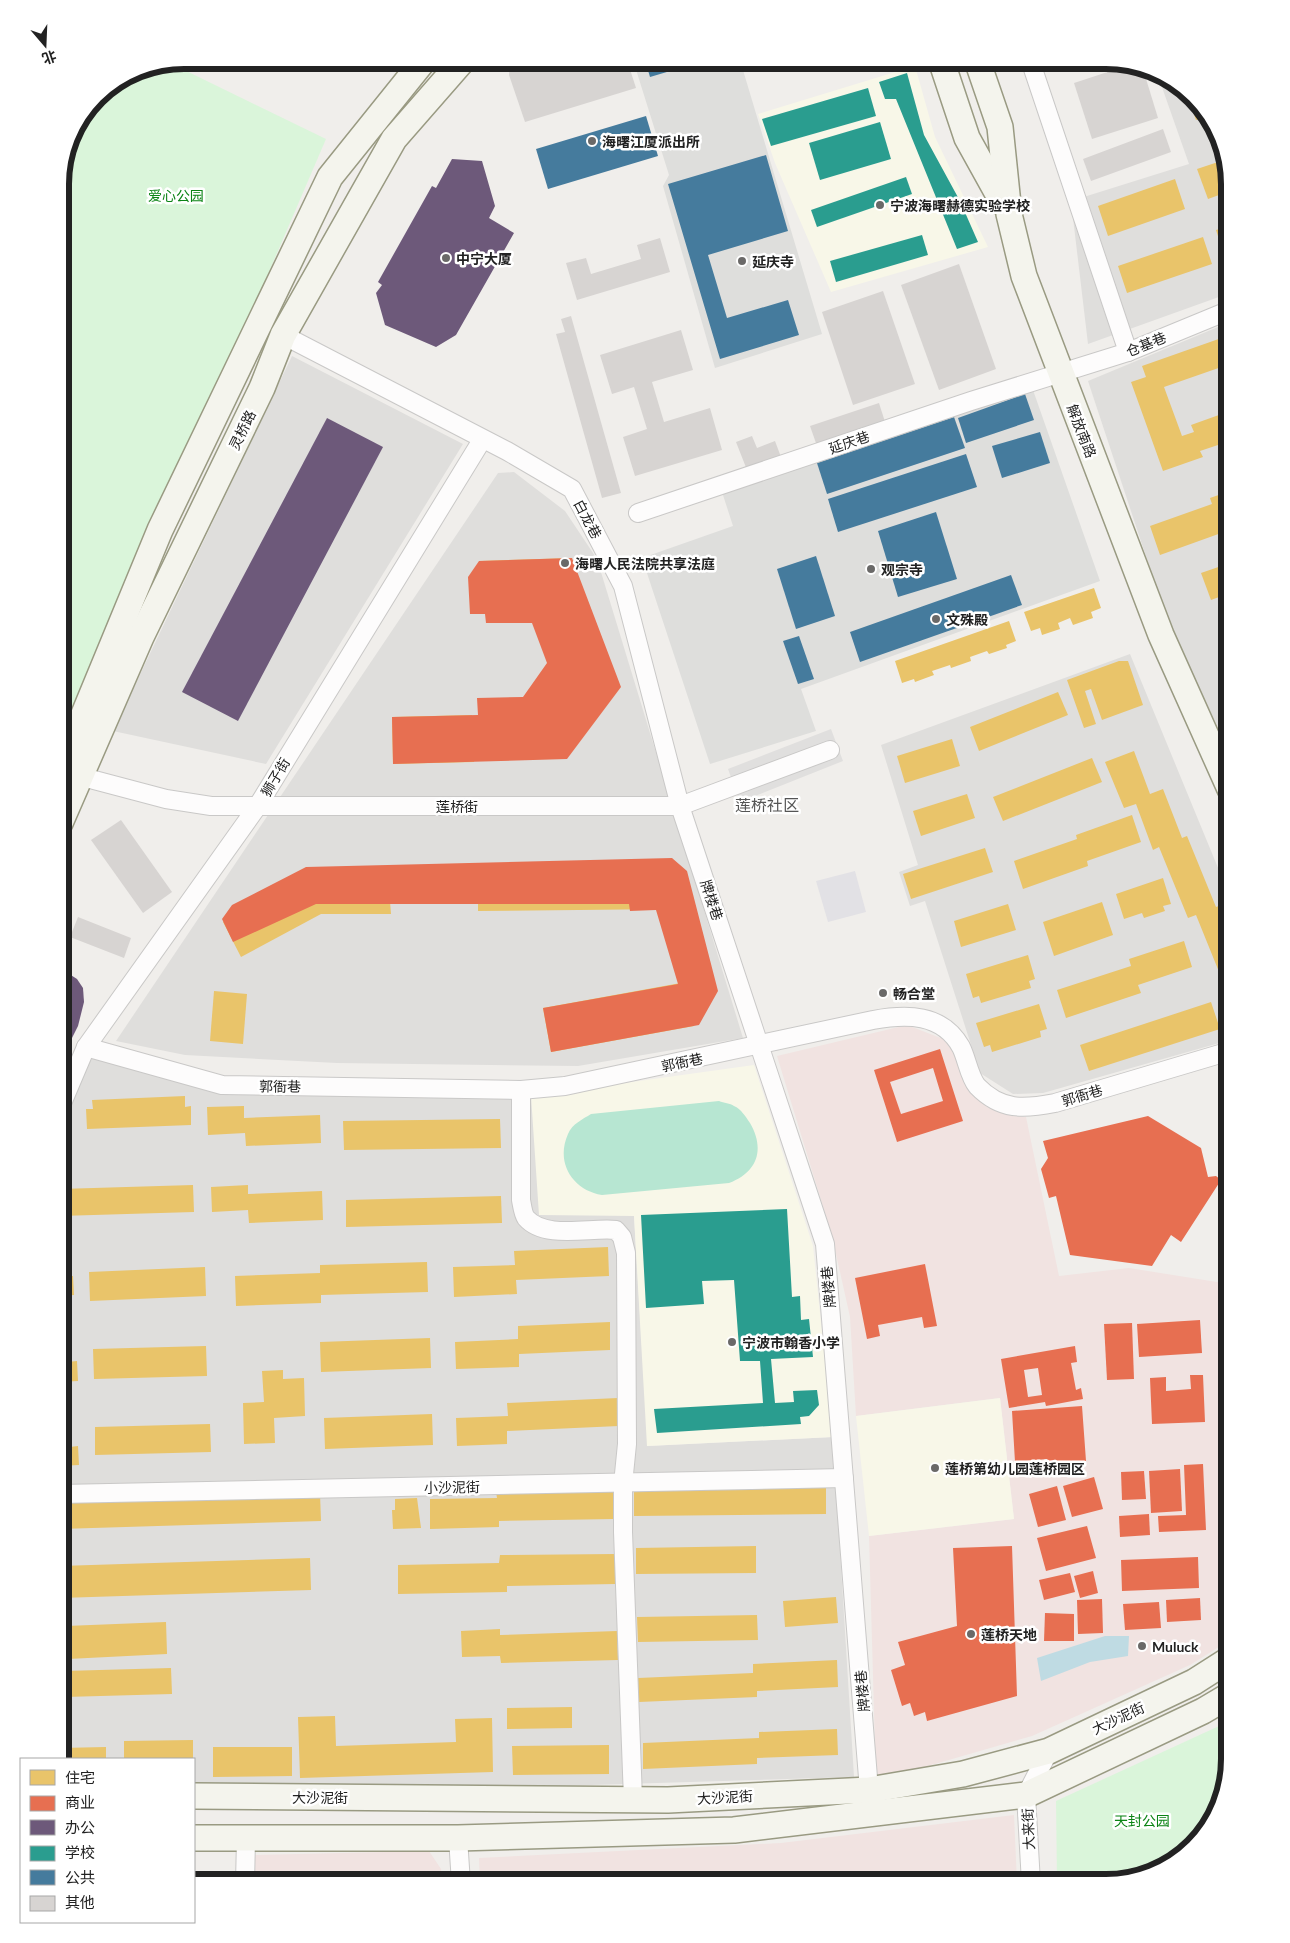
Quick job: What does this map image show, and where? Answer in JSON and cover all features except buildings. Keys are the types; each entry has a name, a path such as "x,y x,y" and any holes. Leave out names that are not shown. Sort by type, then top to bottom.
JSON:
{"main road":[{"name":"灵桥路","path":"69,774 160,530 330,177 417,69"},
{"name":"灵桥路","path":"69,774 141,637 262,388 283,335 394,139 455,69"},
{"path":"944,69 967,138 1009,214"},
{"name":"解放南路","path":"980,69 1000,127 1009,214 1024,276 1161,635 1221,769"},
{"name":"大沙泥街","path":"195,1796 633,1799 870,1790 963,1774 1049,1751 1194,1682 1221,1665"},
{"path":"195,1838 458,1838 734,1830 1026,1794 1203,1711 1221,1700"}],"street":[{"path":"1033,69 1128,352"},
{"name":"仓基巷","path":"1060,374 1128,352 1221,314"},
{"name":"白龙巷","path":"283,335 482,440 507,451 572,489 623,586 680,806"},
{"name":"延庆巷","path":"638,513 971,401 1060,374"},
{"name":"狮子街","path":"69,1087 86,1047 257,807 482,440"},
{"name":"莲桥街","path":"69,774 166,799 211,806 680,806 830,750"},
{"name":"牌楼巷","path":"680,806 825,1244 870,1790"},
{"name":"郭衙巷","path":"86,1047 222,1085 521,1090 565,1086 899,1015 925,1018 939,1024 953,1036 961,1047 976,1085 1001,1104 1030,1108 1055,1104 1221,1054"},
{"path":"521,1090 521,1200 525,1217 536,1226 559,1231 616,1230 622,1238 626,1253 628,1444 623,1484 633,1799"},
{"name":"小沙泥街","path":"69,1494 844,1478"},
{"name":"大来街","path":"1030,1874 1026,1794 1049,1751"},
{"path":"458,1838 460,1874"},
{"path":"245,1874 246,1839"}],"shaded area":[{"name":"延庆寺","path":"636,69 743,69 822,334 715,368 663,186 669,175"},
{"name":"宁波海曙赫德实验学校","path":"905,69 916,69 935,137 988,247 831,292 775,163 758,114"},
{"path":"1160,82 1176,93 1197,114 1206,126 1217,154 1221,184 1221,296 1088,344 1071,201 1189,164"},
{"path":"1221,326 1221,734 1167,620 1088,381"},
{"path":"292,356 463,444 266,764 113,731"},
{"name":"观宗寺","path":"1033,390 1100,581 801,689 816,731 710,764 642,558 733,526 722,492 959,409"},
{"path":"514,472 565,511 597,559 743,1038 578,1066 337,1063 185,1055 116,1041 498,473"},
{"path":"1130,654 1221,875 1221,1043 1043,1093 1013,1094 980,1073 925,901 910,906 899,872 918,865 881,745"},
{"path":"831,729 843,761 740,802 728,769"},
{"path":"855,871 866,912 828,922 816,881"},
{"path":"907,1025 951,1042 975,1091 987,1107 1013,1116 1026,1117 1059,1276 1129,1268 1221,1281 1221,1646 1190,1665 1032,1736 876,1781 869,1536 1014,1519 1000,1398 856,1416 850,1317 832,1236 777,1056"},
{"path":"86,1047 208,1091 531,1096 634,1216 648,1446 833,1437 854,1777 493,1788 195,1787 195,1758 69,1758 69,1094"},
{"name":"宁波市翰香小学","path":"754,1065 813,1246 833,1437 647,1446 634,1216 539,1215 531,1096"},
{"name":"莲桥第幼儿园莲桥园区","path":"1000,1398 1014,1519 869,1536 856,1416"},
{"path":"1014,1815 1017,1874 480,1874 479,1858 781,1843"},
{"path":"429,1851 441,1869 441,1874 255,1874 255,1855"}],"green space":[{"name":"爱心公园","path":"183,69 326,139 69,738 69,176 73,154 81,133 97,108 126,84 162,71"},
{"path":"719,1101 737,1107 741,1111 750,1123 757,1142 758,1151 752,1166 747,1173 729,1183 602,1195 583,1187 569,1174 565,1165 564,1155 568,1134 575,1125 591,1114"},
{"name":"天封公园","path":"1221,1725 1220,1774 1212,1803 1206,1817 1197,1829 1164,1859 1136,1870 1121,1873 1057,1874 1056,1801"}],"water":[{"path":"1105,1636 1129,1636 1128,1656 1090,1662 1041,1681 1037,1658"}],"place":[{"name":"海曙江厦派出所","path":"592,141"},
{"name":"宁波海曙赫德实验学校","path":"880,205"},
{"name":"中宁大厦","path":"446,258"},
{"name":"延庆寺","path":"742,261"},
{"name":"海曙人民法院共享法庭","path":"565,563"},
{"name":"观宗寺","path":"871,569"},
{"name":"文殊殿","path":"936,619"},
{"name":"畅合堂","path":"883,993"},
{"name":"宁波市翰香小学","path":"732,1342"},
{"name":"莲桥第幼儿园莲桥园区","path":"935,1468"},
{"name":"莲桥天地","path":"971,1634"},
{"name":"Muluck","path":"1142,1646"}],"district":[{"name":"莲桥社区","path":"767,804"}]}
